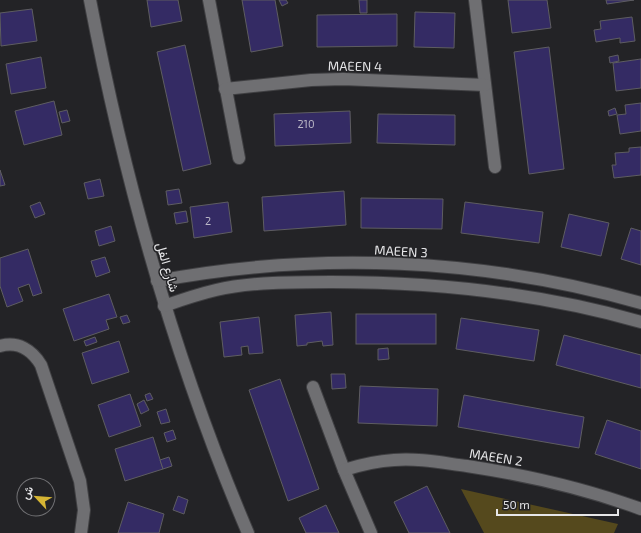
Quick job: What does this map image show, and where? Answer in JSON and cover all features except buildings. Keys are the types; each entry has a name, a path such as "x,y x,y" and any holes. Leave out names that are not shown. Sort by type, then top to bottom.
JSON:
{"street":[{"name":"شارع الفل","path":"90,0 105,78 140,219 164,306 209,436 248,533"},
{"path":"209,0 239,158"},
{"path":"474,0 495,167"},
{"name":"MAEEN 4","path":"225,90 282,82 337,80 484,85"},
{"name":"MAEEN 3","path":"157,281 254,266 308,263 385,264 446,267 499,274 579,288 641,303"},
{"path":"164,306 217,289 244,286 305,282 392,282 459,287 498,292 576,306 641,322"},
{"path":"0,346 16,344 26,348 35,355 41,365 80,481 84,510 81,533"},
{"path":"313,387 344,470 371,533"},
{"name":"MAEEN 2","path":"344,470 369,463 395,460 440,462 559,483 641,509"}],"shaded area":[{"path":"461,489 618,524 614,533 484,533"}]}
